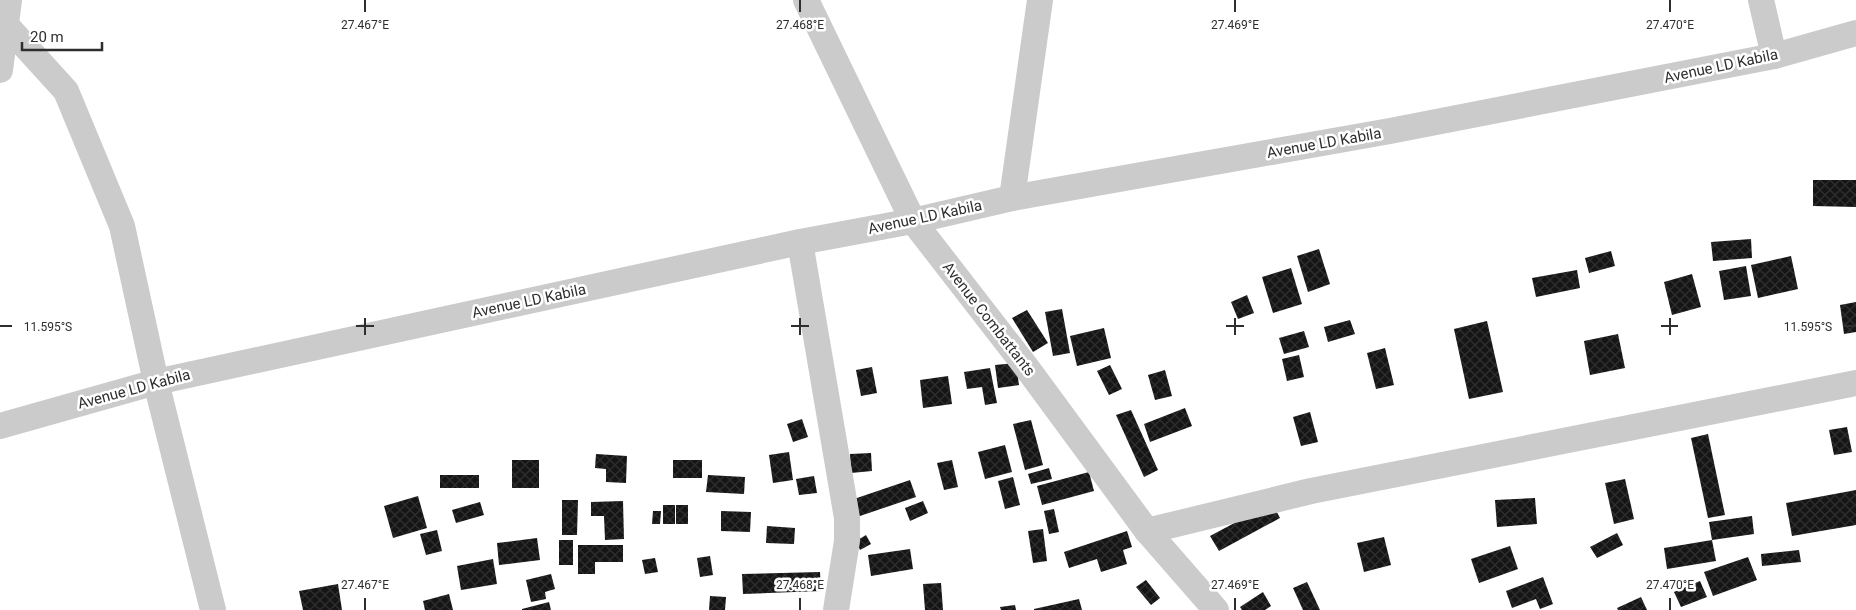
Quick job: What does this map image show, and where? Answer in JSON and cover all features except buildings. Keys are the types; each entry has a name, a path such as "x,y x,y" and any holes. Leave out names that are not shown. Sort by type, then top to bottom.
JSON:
{"street":[{"name":"Avenue Combattants","path":"806,0 913,220 1027,368 1146,531 1216,610"},
{"path":"1012,198 1040,0"},
{"path":"1760,0 1774,56"},
{"path":"0,70 8,12"},
{"path":"8,12 66,91 122,226 156,382 213,610"},
{"name":"Avenue LD Kabila","path":"0,426 156,382 800,242 1012,198 1390,132 1774,56 1856,32"},
{"path":"800,242 847,518 847,541 836,610"},
{"path":"1146,531 1311,491 1856,383"}]}
